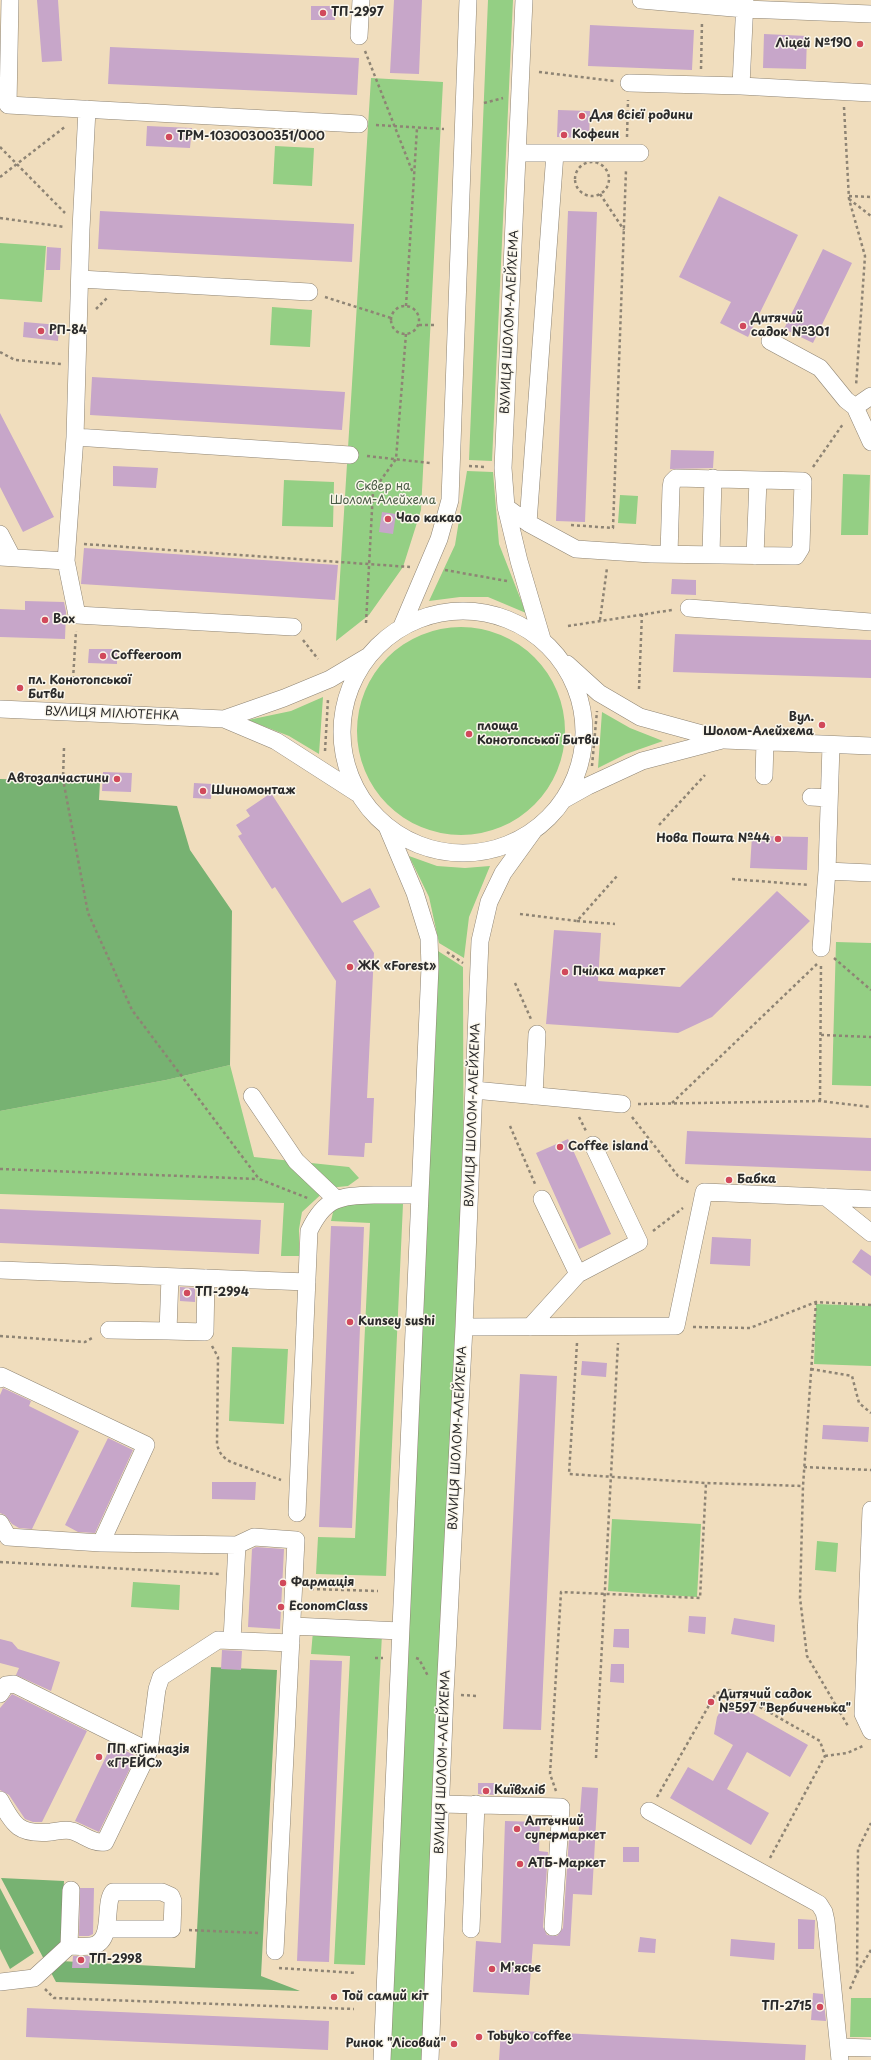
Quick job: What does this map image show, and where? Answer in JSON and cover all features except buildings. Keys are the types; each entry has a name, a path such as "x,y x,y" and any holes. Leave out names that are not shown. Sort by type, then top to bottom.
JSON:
{"street":[{"path":"10,0 4,105 87,108 359,124"},
{"path":"358,36 361,0"},
{"path":"402,626 428,569 439,539 450,500 468,0"},
{"name":"ВУЛИЦЯ ШОЛОМ-АЛЕЙХЕМА","path":"524,0 503,468 506,507 526,586 542,639"},
{"path":"641,0 702,5 745,4 871,14"},
{"path":"742,86 745,4"},
{"path":"629,83 742,86 871,93"},
{"path":"87,108 81,229 75,437 66,561 77,615 293,627"},
{"path":"517,153 634,153"},
{"path":"528,523 555,153"},
{"path":"80,279 309,292"},
{"path":"770,342 820,368 846,400 855,407 871,442"},
{"path":"855,407 871,396"},
{"path":"75,437 350,455"},
{"path":"506,507 528,523 576,549 669,554 796,556 801,548 803,481 676,478 672,482 669,554"},
{"path":"711,555 713,478"},
{"path":"755,556 758,480"},
{"path":"0,534 6,557 66,561"},
{"path":"689,608 871,622"},
{"path":"555,653 569,674 582,711 582,751 576,776 563,800 554,812 534,830 499,848 461,854 422,847 388,829 371,812 357,793 344,760 341,724 349,689 366,657 383,640 402,626 436,613 471,611 506,618 542,639 555,653 599,693 640,717 724,740 871,746"},
{"name":"ВУЛИЦЯ МІЛЮТЕНКА","path":"224,719 284,698 330,679 366,657"},
{"name":"ВУЛИЦЯ МІЛЮТЕНКА","path":"0,709 224,719 276,741 357,793"},
{"path":"563,800 588,786 642,761 724,740"},
{"path":"764,776 766,742"},
{"path":"821,948 826,879 831,745"},
{"path":"811,797 829,798"},
{"path":"382,2060 430,967 429,938 415,893 388,829"},
{"name":"ВУЛИЦЯ ШОЛОМ-АЛЕЙХЕМА","path":"430,2060 445,1694 464,1327 480,941 489,902 503,873 534,830"},
{"path":"826,879 871,873"},
{"path":"534,1096 537,1034"},
{"path":"474,1090 622,1104"},
{"path":"252,1096 296,1162 332,1203"},
{"path":"530,1327 578,1274 639,1242 593,1145"},
{"path":"464,1327 676,1326 704,1192 871,1199"},
{"path":"296,1513 310,1231 316,1217 332,1203 348,1196 420,1195"},
{"path":"826,1197 871,1234"},
{"path":"542,1199 578,1274"},
{"path":"0,1270 307,1282"},
{"path":"168,1331 170,1277"},
{"path":"109,1330 205,1332 206,1278"},
{"path":"0,1378 1,1376 146,1445 101,1543"},
{"path":"868,1738 863,1714 871,1510"},
{"path":"0,1522 8,1537 101,1543 237,1546 254,1538 296,1540 293,1626 275,1951"},
{"path":"232,1640 237,1546"},
{"path":"293,1626 400,1631"},
{"path":"0,1800 12,1822 28,1831 36,1833 72,1831 97,1842 105,1842 149,1751 156,1689 161,1676 214,1641 232,1640 291,1643"},
{"path":"0,1694 6,1685 14,1684 149,1751"},
{"path":"441,1804 561,1807 553,1927"},
{"path":"471,1929 476,1804"},
{"path":"649,1811 819,1904 824,1912 840,2053 871,2048"},
{"path":"68,1946 71,1890"},
{"path":"0,1982 34,1978 68,1946 94,1946 108,1929 109,1899 113,1892 167,1893 171,1896 173,1901 172,1929 108,1929"}],"path":[{"path":"700,85 702,5"},
{"path":"358,36 414,175"},
{"path":"539,72 629,83 634,153 624,230 613,528 600,620"},
{"path":"484,103 509,96"},
{"path":"803,481 855,407 865,256 849,198 844,107"},
{"path":"0,177 87,108"},
{"path":"359,124 444,129"},
{"path":"406,306 417,128"},
{"path":"0,147 81,229"},
{"path":"597,162 607,170 608,184 600,194 587,195 577,189 575,177 577,170 582,164 597,162"},
{"path":"600,194 624,230"},
{"path":"849,198 871,197"},
{"path":"849,198 871,216"},
{"path":"0,218 81,229"},
{"path":"79,327 123,281"},
{"path":"309,292 392,318"},
{"path":"419,325 417,312 406,306 400,307 394,312 392,325 396,331 406,334 412,333 419,325 435,325"},
{"path":"366,623 373,491 396,459 406,334"},
{"path":"0,352 15,360 78,365"},
{"path":"350,455 430,463"},
{"path":"468,466 487,467"},
{"path":"567,525 613,528"},
{"path":"77,544 428,569 511,581 526,586"},
{"path":"568,626 642,613 689,608"},
{"path":"639,689 642,613"},
{"path":"73,679 77,615"},
{"path":"293,627 318,659"},
{"path":"324,756 329,694"},
{"path":"592,770 597,708"},
{"path":"64,748 63,779 88,913 91,920 132,1010 259,1179"},
{"path":"659,825 705,775"},
{"path":"577,921 617,876"},
{"path":"732,879 826,879"},
{"path":"520,914 615,924"},
{"path":"821,948 871,990"},
{"path":"444,950 463,963"},
{"path":"671,1104 821,960 820,1101"},
{"path":"515,983 537,1034"},
{"path":"821,1035 871,1037"},
{"path":"570,1099 593,1145"},
{"path":"622,1104 820,1101 871,1107"},
{"path":"622,1104 678,1176 704,1192 639,1242"},
{"path":"510,1126 542,1199"},
{"path":"0,1169 259,1179 332,1203"},
{"path":"816,1302 804,1467 800,1598 807,1656 848,1727 854,1730"},
{"path":"676,1326 750,1328 816,1302 871,1305"},
{"path":"370,1324 390,1323"},
{"path":"596,1758 619,1326"},
{"path":"578,1327 569,1474 706,1483 803,1486"},
{"path":"0,1336 85,1342 109,1330"},
{"path":"205,1332 218,1357 217,1444 219,1452 223,1458 231,1462 298,1486"},
{"path":"811,1369 852,1376 859,1403 871,1413"},
{"path":"804,1467 871,1470"},
{"path":"561,1807 550,1774 561,1592 700,1598 706,1483"},
{"path":"0,1562 235,1575"},
{"path":"294,1589 378,1591"},
{"path":"375,1658 419,1658 430,1680 445,1694 478,1696"},
{"path":"649,1811 716,1693 730,1690 820,1741 825,1756 762,1873"},
{"path":"825,1756 847,1752 868,1738"},
{"path":"857,1973 858,1849 871,1824"},
{"path":"172,1929 276,1934"},
{"path":"849,1993 857,1973 871,1950"},
{"path":"275,1951 275,1962 280,1968 356,1973"},
{"path":"34,1978 54,1998 354,2009"}],"green space":[{"path":"488,0 513,0 492,461 469,460"},
{"name":"Сквер на Шолом-Алейхема","path":"371,78 443,82 421,510 403,567 369,615 336,641"},
{"path":"275,146 314,148 312,186 273,184"},
{"path":"0,243 46,246 42,302 0,299"},
{"path":"272,307 312,310 310,347 270,345"},
{"path":"467,471 493,472 499,544 526,613 488,597 460,597 429,601 455,545"},
{"path":"843,474 870,475 868,535 841,535"},
{"path":"284,480 334,482 333,527 282,526"},
{"path":"620,495 638,496 636,524 618,523"},
{"path":"461,627 481,629 501,635 527,651 541,665 557,691 563,711 565,731 563,751 557,771 541,797 527,811 501,827 481,833 461,835 441,833 421,827 395,811 381,797 365,771 359,751 357,731 359,711 365,691 381,665 395,651 421,635 441,629"},
{"path":"323,697 319,754 289,736 248,720 291,711"},
{"path":"602,712 630,728 663,741 626,754 598,768"},
{"path":"0,779 100,782 99,800 177,806 190,850 232,911 230,1065 166,1080 0,1111"},
{"path":"409,856 437,866 465,868 490,866 469,917 464,958 439,943 429,897"},
{"path":"836,942 871,943 871,1086 832,1085"},
{"path":"438,951 463,967 464,1327 430,2060 382,2060"},
{"path":"230,1065 254,1157 349,1167 359,1178 348,1186 328,1188 302,1212 299,1229 299,1256 281,1256 284,1203 0,1194 0,1111 166,1080"},
{"path":"350,1203 403,1204 386,1576 316,1574 318,1537 355,1538 370,1223 331,1221 334,1208"},
{"path":"816,1304 871,1306 871,1366 814,1364"},
{"path":"232,1347 288,1349 284,1424 229,1421"},
{"path":"612,1519 701,1524 697,1597 608,1591"},
{"path":"817,1541 838,1543 836,1572 815,1570"},
{"path":"133,1582 180,1585 179,1610 131,1607"},
{"path":"313,1631 382,1634 365,1965 334,1964 350,1656 311,1654"},
{"path":"211,1667 277,1670 261,1976 300,1991 56,1982 1,1878 64,1881 60,1961 195,1968"},
{"path":"0,1888 34,1953 10,1969 0,1949"},
{"path":"851,1998 871,1998 871,2037 850,2037"}],"place":[{"name":"ТП-2997","path":"323,13"},
{"name":"Ліцей №190","path":"860,44"},
{"name":"Для всієї родини","path":"582,116"},
{"name":"Кофеин","path":"564,135"},
{"name":"ТРМ-10300300351/000","path":"169,137"},
{"name":"Дитячий садок №301","path":"743,326"},
{"name":"РП-84","path":"41,331"},
{"name":"Чао какао","path":"388,519"},
{"name":"Box","path":"45,620"},
{"name":"Coffeeroom","path":"103,656"},
{"name":"пл. Конотопської Битви","path":"20,688"},
{"name":"Вул. Шолом-Алейхема","path":"822,725"},
{"name":"площа Конотопської Битви","path":"469,734"},
{"name":"Автозапчастини","path":"117,779"},
{"name":"Шиномонтаж","path":"203,791"},
{"name":"Нова Пошта №44","path":"778,839"},
{"name":"ЖК «Forest»","path":"350,967"},
{"name":"Пчілка маркет","path":"565,972"},
{"name":"Coffee island","path":"560,1147"},
{"name":"Бабка","path":"729,1180"},
{"name":"ТП-2994","path":"187,1293"},
{"name":"Kunsey sushi","path":"350,1322"},
{"name":"Фармація","path":"283,1583"},
{"name":"EconomClass","path":"281,1607"},
{"name":"Дитячий садок №597 \"Вербиченька\"","path":"711,1702"},
{"name":"ПП «Гімназія «ГРЕЙС»","path":"99,1757"},
{"name":"Київхліб","path":"486,1791"},
{"name":"Аптечний супермаркет","path":"517,1829"},
{"name":"АТБ-Маркет","path":"520,1864"},
{"name":"ТП-2998","path":"81,1960"},
{"name":"М'ясьє","path":"492,1969"},
{"name":"Той самий кіт","path":"334,1997"},
{"name":"ТП-2715","path":"820,2007"},
{"name":"Tobyko coffee","path":"479,2037"},
{"name":"Ринок \"Лісовий\"","path":"454,2044"}]}
